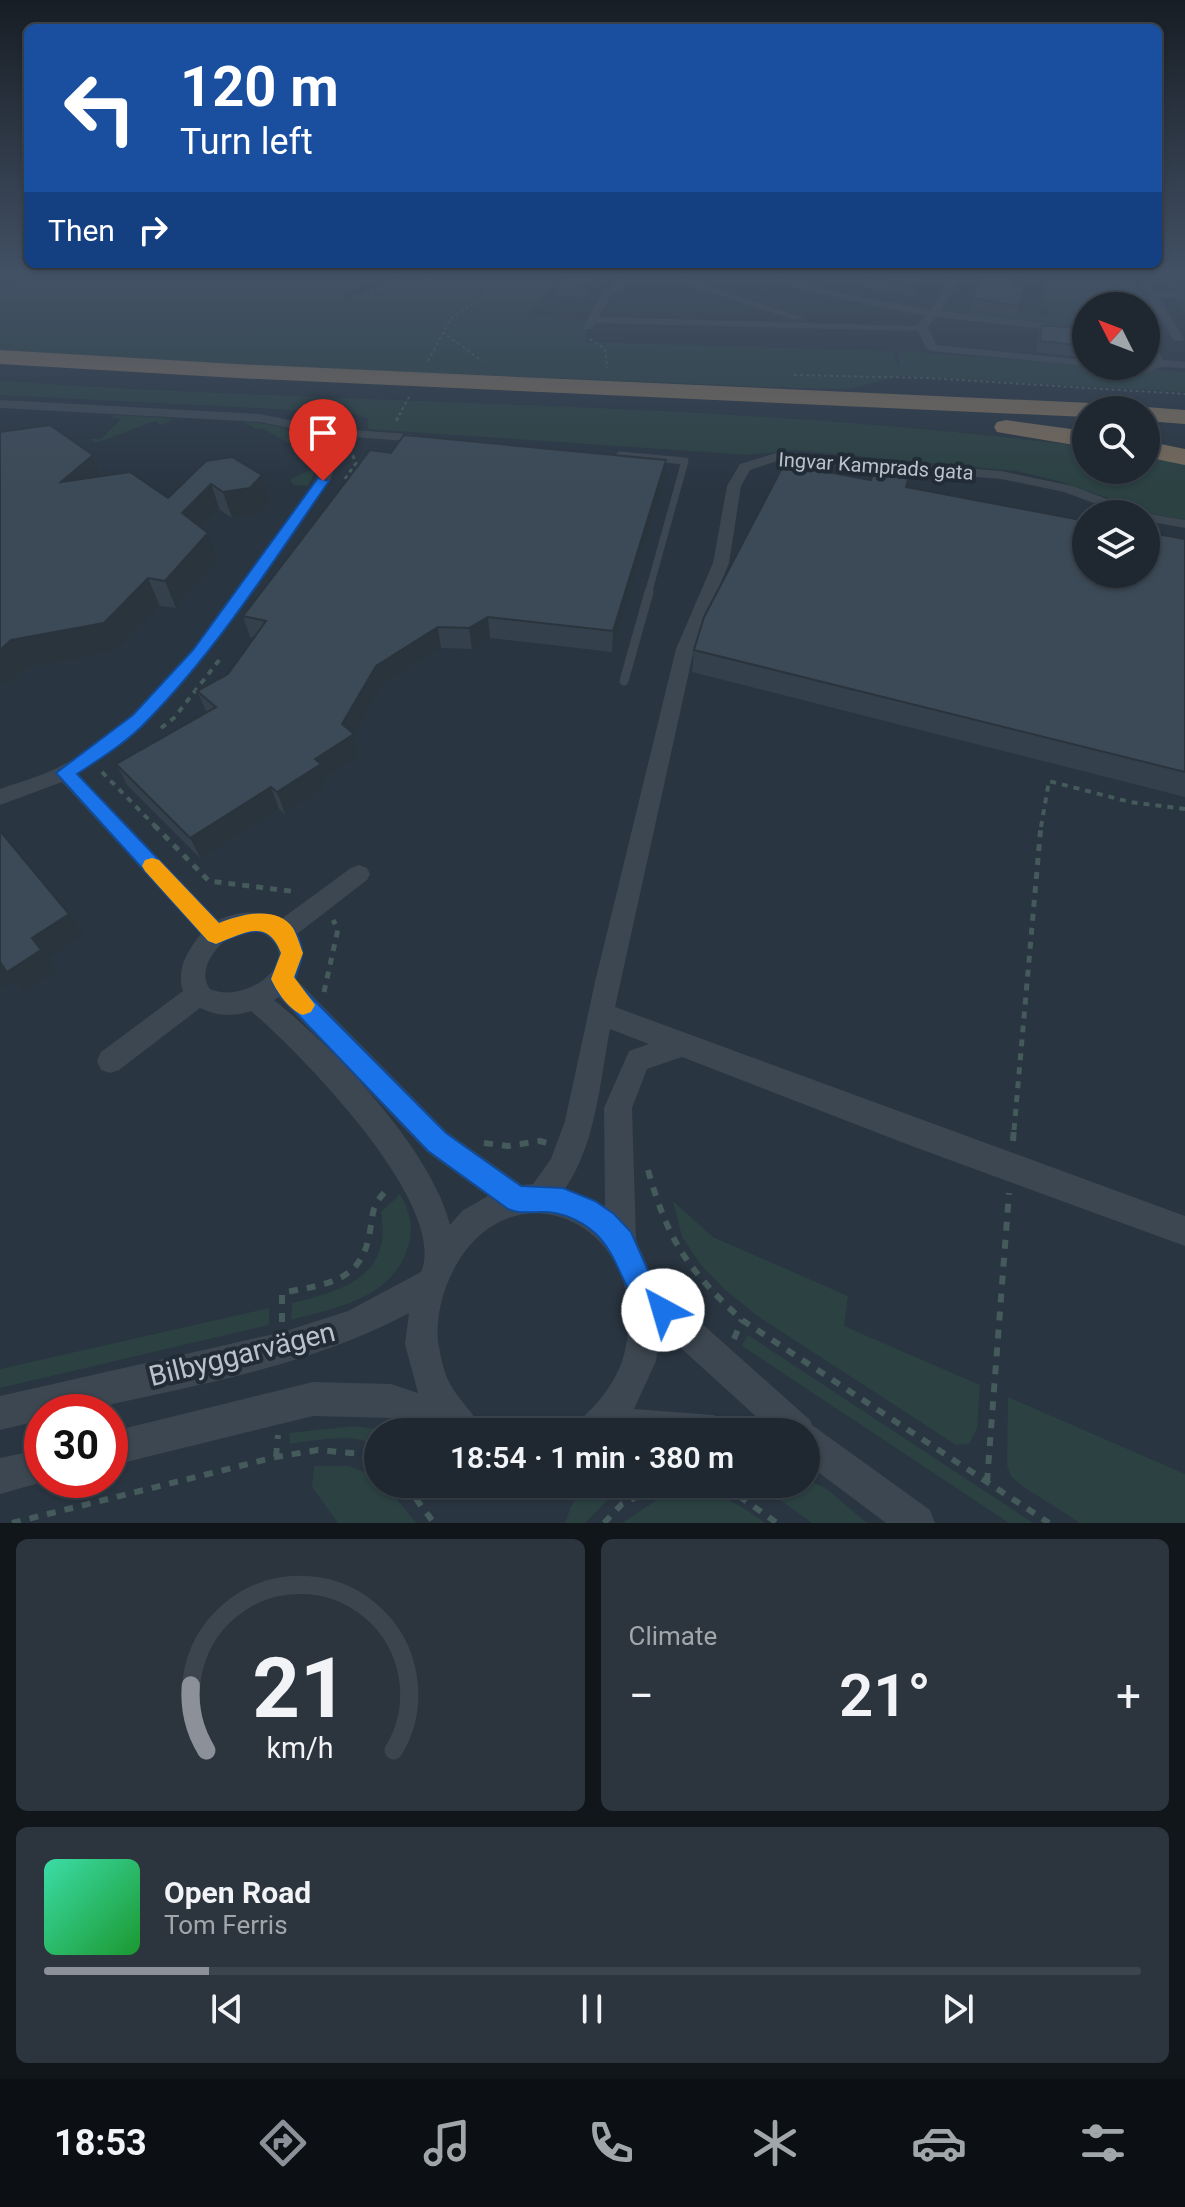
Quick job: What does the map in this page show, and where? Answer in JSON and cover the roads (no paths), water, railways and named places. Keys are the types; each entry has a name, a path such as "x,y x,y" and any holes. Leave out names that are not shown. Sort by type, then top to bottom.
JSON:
{"highway":[{"path":"0,357 236,371 1072,409"},
{"path":"0,370 226,384 1072,422"},
{"path":"912,414 1072,437"},
{"path":"1160,415 1185,417"},
{"path":"1160,429 1185,431"},
{"path":"1160,452 1185,457"}],"street":[{"path":"932,347 1072,362"},
{"path":"1160,363 1185,365"},
{"path":"0,404 260,418 298,426 324,441 330,460 323,481 198,653 139,719 108,745 65,773 0,797"},
{"name":"Ingvar Kamprads gata","path":"529,1199 562,1168 579,1121 685,649 721,563 734,486 745,467 754,461 776,457 808,458 1001,475 1068,489 1098,500"},
{"path":"1160,520 1185,524"},
{"path":"65,773 216,934"},
{"path":"283,931 359,874"},
{"path":"245,922 273,924 283,931 292,953 282,979 256,1000 224,1006 210,1002 199,994 193,984 192,971 196,958 216,934 245,922"},
{"path":"282,979 287,988 437,1142 529,1199"},
{"path":"110,1061 199,994"},
{"path":"256,1000 275,1014 338,1080 410,1168 433,1215 434,1272"},
{"path":"602,1014 1185,1231"},
{"path":"621,1242 618,1108 638,1060 683,1044"},
{"path":"453,1418 436,1397 426,1370 421,1341 422,1312 434,1272 455,1238 474,1220 495,1208 529,1199 563,1201 585,1210 621,1242 634,1265 642,1291 645,1318 642,1348 634,1376 620,1402 605,1418"},
{"name":"Bilbyggarvägen","path":"0,1413 283,1348 354,1325 434,1272"},
{"path":"642,1291 783,1418"},
{"path":"128,1445 313,1399 391,1401 437,1418"},
{"path":"820,1461 917,1523"},
{"path":"0,1476 24,1470"}],"lane":[{"path":"324,441 347,433 419,439"},
{"path":"607,454 685,461 624,681"}]}
